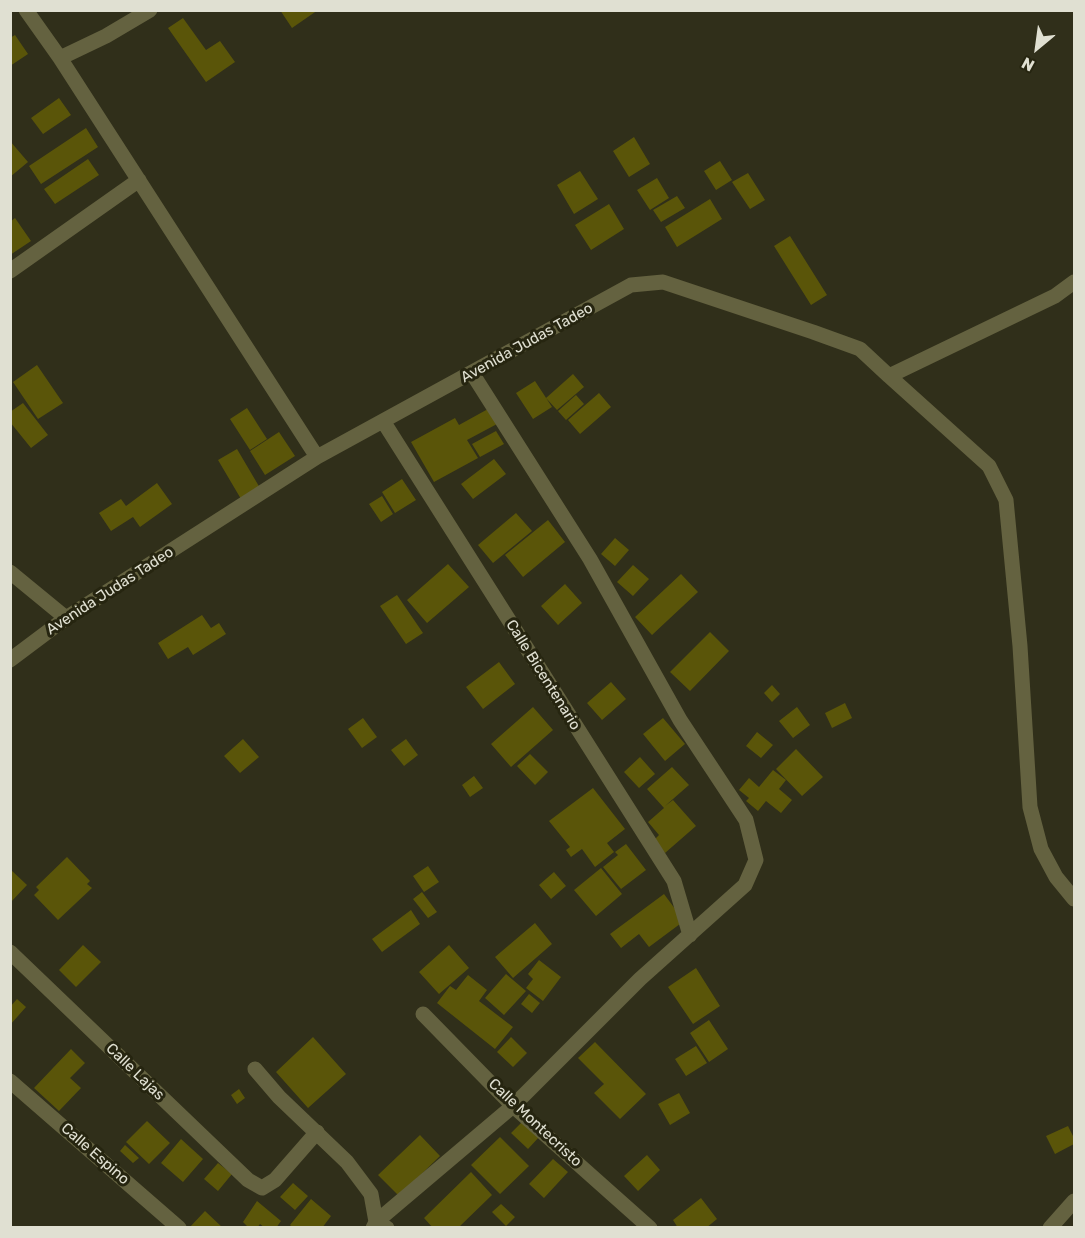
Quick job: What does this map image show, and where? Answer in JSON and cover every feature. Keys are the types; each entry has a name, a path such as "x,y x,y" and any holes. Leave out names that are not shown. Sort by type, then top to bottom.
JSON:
{"street":[{"path":"26,10 60,58 317,458"},
{"path":"60,58 106,36 150,10"},
{"path":"10,271 139,180"},
{"name":"Avenida Judas Tadeo","path":"10,660 66,618 317,458 631,285 663,282 860,350 989,466 1006,500 1020,646 1030,807 1041,849 1056,877 1074,899"},
{"path":"889,376 1055,296 1074,282"},
{"path":"255,1070 279,1097 347,1162 371,1194 379,1226 513,1106 640,979 745,885 756,860 746,820 681,720 590,559 472,373"},
{"name":"Calle Bicentenario","path":"383,421 674,881 690,935"},
{"path":"10,572 66,618"},
{"name":"Calle Lajas","path":"10,952 248,1180 262,1188 275,1180 317,1132"},
{"name":"Calle Montecristo","path":"423,1014 513,1106 650,1227"},
{"name":"Calle Espino","path":"10,1081 179,1227"},
{"path":"1050,1227 1074,1201"}],"building":[{"path":"280,10 318,10 292,28"},
{"path":"183,18 206,50 220,41 235,62 206,82 168,28"},
{"path":"15,35 28,54 10,66 10,38"},
{"path":"59,98 71,115 43,134 31,118"},
{"path":"86,128 98,147 41,184 29,166"},
{"path":"634,137 650,164 629,177 613,151"},
{"path":"10,141 28,162 10,177"},
{"path":"88,159 99,175 55,204 44,189"},
{"path":"720,161 732,180 716,190 704,171"},
{"path":"580,171 598,199 574,214 557,185"},
{"path":"748,173 765,200 750,209 732,182"},
{"path":"657,178 669,198 650,210 637,190"},
{"path":"677,196 685,208 661,222 653,210"},
{"path":"710,199 722,219 677,247 665,227"},
{"path":"609,204 624,229 591,250 575,225"},
{"path":"15,218 31,241 10,255 10,222"},
{"path":"790,236 827,295 811,305 774,246"},
{"path":"37,365 63,403 38,419 13,382"},
{"path":"573,374 584,387 557,410 546,398"},
{"path":"535,381 552,407 533,419 516,393"},
{"path":"599,393 611,407 580,434 568,420"},
{"path":"576,395 584,404 566,420 558,411"},
{"path":"23,403 48,435 31,448 10,422 10,412"},
{"path":"247,408 267,439 250,450 230,419"},
{"path":"488,409 497,424 467,440 478,458 434,482 411,442 455,418 459,425"},
{"path":"496,431 504,444 480,457 472,444"},
{"path":"279,432 295,456 265,475 250,451"},
{"path":"237,449 260,488 241,499 218,460"},
{"path":"494,459 506,474 473,499 461,484"},
{"path":"402,479 416,500 395,513 382,492"},
{"path":"157,483 172,504 140,527 133,517 111,531 99,513 121,499 126,506"},
{"path":"382,496 393,514 381,522 369,504"},
{"path":"516,513 532,531 493,563 478,545"},
{"path":"548,520 565,542 523,577 505,555"},
{"path":"615,538 629,550 615,566 601,554"},
{"path":"448,564 469,587 427,623 407,600"},
{"path":"633,565 649,579 633,596 617,582"},
{"path":"681,574 698,592 652,635 635,617"},
{"path":"565,584 582,603 558,625 541,606"},
{"path":"397,595 423,633 406,644 380,606"},
{"path":"202,615 211,628 219,623 226,634 193,655 188,647 168,659 158,643"},
{"path":"710,632 729,651 690,691 670,672"},
{"path":"499,662 515,684 483,709 466,687"},
{"path":"611,682 626,699 602,720 587,703"},
{"path":"772,685 780,694 772,702 764,693"},
{"path":"845,703 852,718 832,728 825,713"},
{"path":"533,707 553,730 511,767 491,744"},
{"path":"797,707 810,725 793,738 779,721"},
{"path":"363,718 377,737 362,748 348,729"},
{"path":"663,718 685,744 665,761 643,734"},
{"path":"757,732 773,745 761,758 746,746"},
{"path":"243,739 259,757 240,773 224,756"},
{"path":"406,739 418,755 404,766 391,750"},
{"path":"796,749 823,777 802,796 776,769"},
{"path":"530,754 548,772 535,785 517,766"},
{"path":"640,757 655,774 639,788 624,772"},
{"path":"672,767 689,785 665,806 673,800 696,826 665,853 654,840 659,835 648,822 664,808 647,789"},
{"path":"773,770 786,780 779,789 792,800 781,813 766,801 758,811 746,801 749,798 739,790 749,778 759,787"},
{"path":"474,776 483,788 470,797 462,785"},
{"path":"593,788 625,829 607,843 614,852 595,867 582,849 571,857 566,850 570,847 549,821"},
{"path":"626,844 646,870 621,889 603,867 618,855 615,852"},
{"path":"67,857 90,881 87,884 92,888 58,920 34,895 39,890 36,887"},
{"path":"428,866 439,882 424,892 413,876"},
{"path":"601,868 622,894 596,916 574,890"},
{"path":"10,869 27,885 10,903"},
{"path":"554,872 566,886 551,899 539,885"},
{"path":"422,892 437,912 428,918 413,899"},
{"path":"664,894 684,921 649,947 639,934 621,948 610,934"},
{"path":"411,910 420,924 382,952 372,939"},
{"path":"535,923 552,944 513,978 495,957"},
{"path":"83,945 101,962 76,987 59,970"},
{"path":"449,945 469,968 439,994 419,972"},
{"path":"539,960 561,977 543,1001 526,988 533,979 528,974"},
{"path":"696,968 720,1006 693,1024 668,987"},
{"path":"506,974 526,991 504,1015 485,998"},
{"path":"468,975 487,990 479,1001 513,1027 495,1049 437,1003 450,986 456,990"},
{"path":"529,994 540,1003 532,1013 521,1004"},
{"path":"17,999 26,1007 10,1025 10,1007"},
{"path":"709,1020 728,1049 709,1062 690,1033"},
{"path":"313,1037 346,1074 308,1108 276,1072"},
{"path":"511,1037 527,1053 513,1067 497,1052"},
{"path":"595,1042 646,1094 620,1119 594,1093 604,1084 578,1058"},
{"path":"696,1046 707,1063 686,1076 675,1059"},
{"path":"71,1049 85,1063 70,1078 81,1088 59,1111 34,1088"},
{"path":"239,1089 245,1098 237,1104 231,1095"},
{"path":"679,1093 690,1113 670,1125 658,1104"},
{"path":"147,1121 170,1143 149,1164 126,1142"},
{"path":"523,1121 540,1136 528,1149 511,1133"},
{"path":"1068,1126 1074,1138 1074,1144 1055,1154 1046,1136"},
{"path":"420,1135 440,1156 399,1196 378,1175"},
{"path":"500,1137 529,1166 500,1194 471,1165"},
{"path":"181,1139 203,1159 183,1182 161,1163"},
{"path":"125,1145 139,1158 133,1163 120,1151"},
{"path":"647,1155 660,1170 638,1191 624,1176"},
{"path":"553,1159 568,1172 544,1198 529,1184"},
{"path":"218,1163 232,1174 218,1191 204,1179"},
{"path":"471,1172 492,1195 458,1228 433,1228 424,1218"},
{"path":"293,1183 308,1196 295,1210 280,1197"},
{"path":"701,1198 717,1219 706,1228 678,1228 673,1220"},
{"path":"311,1199 331,1216 322,1228 293,1228 290,1225"},
{"path":"257,1201 281,1221 276,1228 265,1228 260,1224 257,1228 249,1228 243,1222"},
{"path":"501,1204 515,1217 506,1226 492,1212"},
{"path":"205,1211 223,1228 189,1228"}]}
